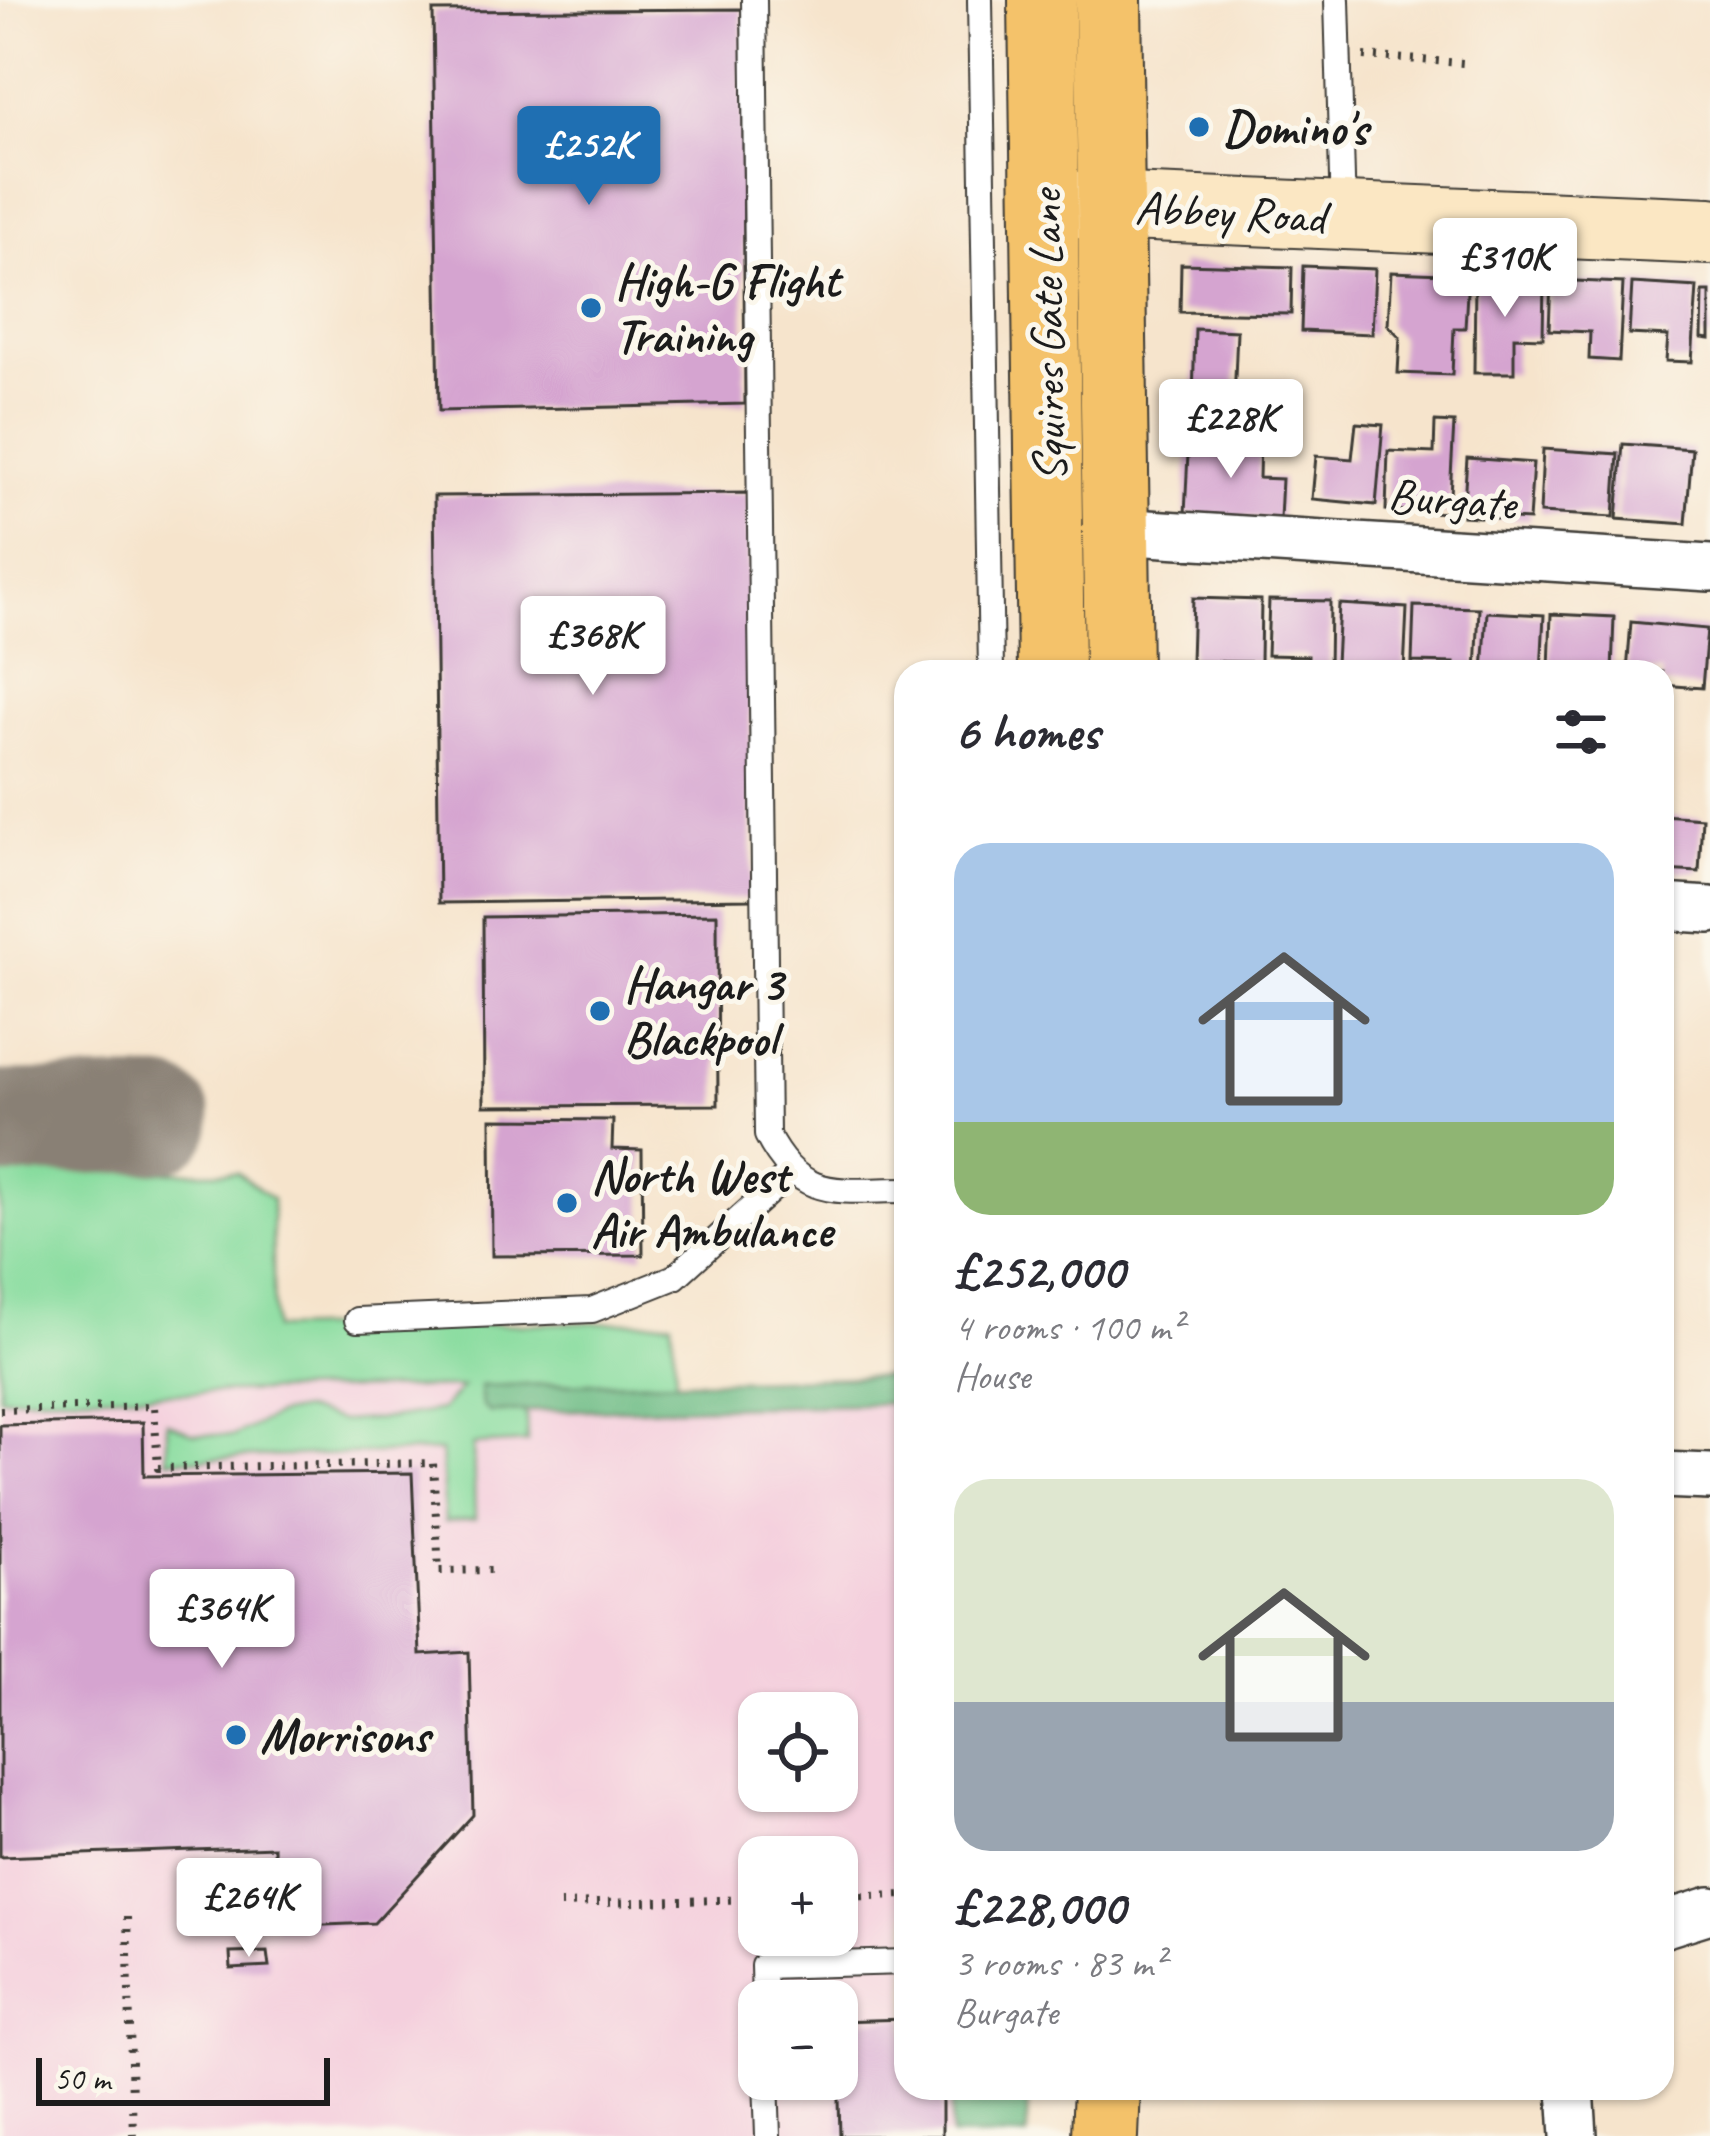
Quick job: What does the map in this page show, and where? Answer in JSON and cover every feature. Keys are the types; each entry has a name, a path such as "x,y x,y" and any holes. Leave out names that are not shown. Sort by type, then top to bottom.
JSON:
{"main road":[{"name":"Squires Gate Lane","path":"1042,0 1051,660"},
{"name":"Squires Gate Lane","path":"1108,0 1118,660"},
{"path":"1061,2136 1062,2100"},
{"path":"1105,2136 1106,2100"},
{"path":"1140,2100 1141,2136"}],"street":[{"name":"Abbey Road","path":"1045,204 1710,231"},
{"name":"Burgate","path":"1116,531 1710,568"},
{"path":"1674,908 1710,910"},
{"path":"1674,1476 1710,1477"},
{"path":"1674,1921 1710,1910"},
{"path":"1572,2100 1574,2136"}],"lane":[{"path":"754,0 767,1135 790,1173 823,1190 894,1190"},
{"path":"980,0 992,660"},
{"path":"1337,0 1342,216"},
{"path":"357,1320 592,1310 675,1277 790,1173"},
{"path":"763,1980 763,1966 894,1963"},
{"path":"767,2100 768,2136"}],"path":[{"path":"1339,54 1463,63"},
{"path":"0,1410 154,1406 158,1468 434,1463 439,1571 494,1570"},
{"path":"858,1896 894,1895"},
{"path":"560,1904 738,1900"},
{"path":"127,1917 134,2136"}],"shaded area":[{"path":"894,1376 894,2100 1028,2100 1027,2136 0,2136 0,1397"}],"green space":[{"path":"0,1171 237,1172 272,1199 274,1329 672,1321 676,1381 481,1386 489,1412 526,1411 527,1442 473,1445 475,1519 445,1522 441,1451 167,1460 167,1422 194,1434 233,1436 276,1415 302,1410 342,1421 390,1418 441,1410 462,1387 0,1397"},
{"path":"894,1376 894,1403 489,1412 482,1406 480,1386"},
{"path":"951,2100 1028,2100 1027,2136 951,2136"}],"building":[{"path":"742,9 745,404 439,411 433,11"},
{"path":"1181,264 1292,267 1291,314 1180,312"},
{"path":"1303,266 1375,269 1372,334 1301,331"},
{"path":"1391,272 1468,275 1465,328 1454,328 1452,375 1398,373 1400,337 1388,325"},
{"path":"1475,278 1544,279 1543,338 1514,337 1514,373 1474,373"},
{"path":"1551,280 1623,283 1619,361 1589,359 1590,332 1549,330"},
{"path":"1632,283 1697,287 1692,362 1666,361 1668,336 1629,334"},
{"path":"1703,292 1710,292 1710,339 1702,338"},
{"path":"1195,329 1237,331 1234,402 1193,400"},
{"path":"1435,422 1454,423 1449,513 1386,510 1388,451 1434,453"},
{"path":"1356,423 1383,425 1376,505 1312,499 1316,456 1352,459"},
{"path":"1207,436 1260,439 1259,478 1282,479 1280,519 1185,514 1188,454 1206,455"},
{"path":"1623,444 1692,449 1686,524 1617,519"},
{"path":"1543,449 1618,454 1614,517 1540,513"},
{"path":"1467,458 1533,463 1529,520 1463,516"},
{"path":"748,493 752,899 439,903 434,496"},
{"path":"1193,598 1261,600 1260,660 1191,660"},
{"path":"1269,600 1330,601 1329,660 1267,655"},
{"path":"1339,604 1407,608 1405,660 1336,660"},
{"path":"1414,606 1479,608 1477,660 1412,660"},
{"path":"1487,612 1544,615 1542,660 1484,660"},
{"path":"1551,614 1614,617 1612,660 1549,660"},
{"path":"1631,622 1707,629 1702,688 1674,686 1674,660 1628,660"},
{"path":"1674,816 1702,818 1699,872 1674,871"},
{"name":"Hangar 3 Blackpool","path":"717,914 718,1105 484,1106 483,917"},
{"name":"North West Air Ambulance","path":"491,1119 613,1120 612,1149 642,1150 643,1255 492,1256"},
{"name":"Morrisons","path":"143,1422 144,1476 412,1473 420,1655 469,1652 473,1815 374,1923 276,1927 274,1847 0,1857 0,1425"},
{"path":"267,1952 269,1967 231,1969 230,1953"},
{"path":"894,2019 894,2100 942,2100 942,2136 840,2136 839,2100 858,2100 858,2020"}],"taxiway":[{"path":"0,1123 159,1120"}],"place":[{"name":"Domino's","path":"1199,127"},
{"name":"High-G Flight Training","path":"591,308"},
{"name":"Hangar 3 Blackpool","path":"600,1011"},
{"name":"North West Air Ambulance","path":"567,1203"},
{"name":"Morrisons","path":"236,1735"}]}
